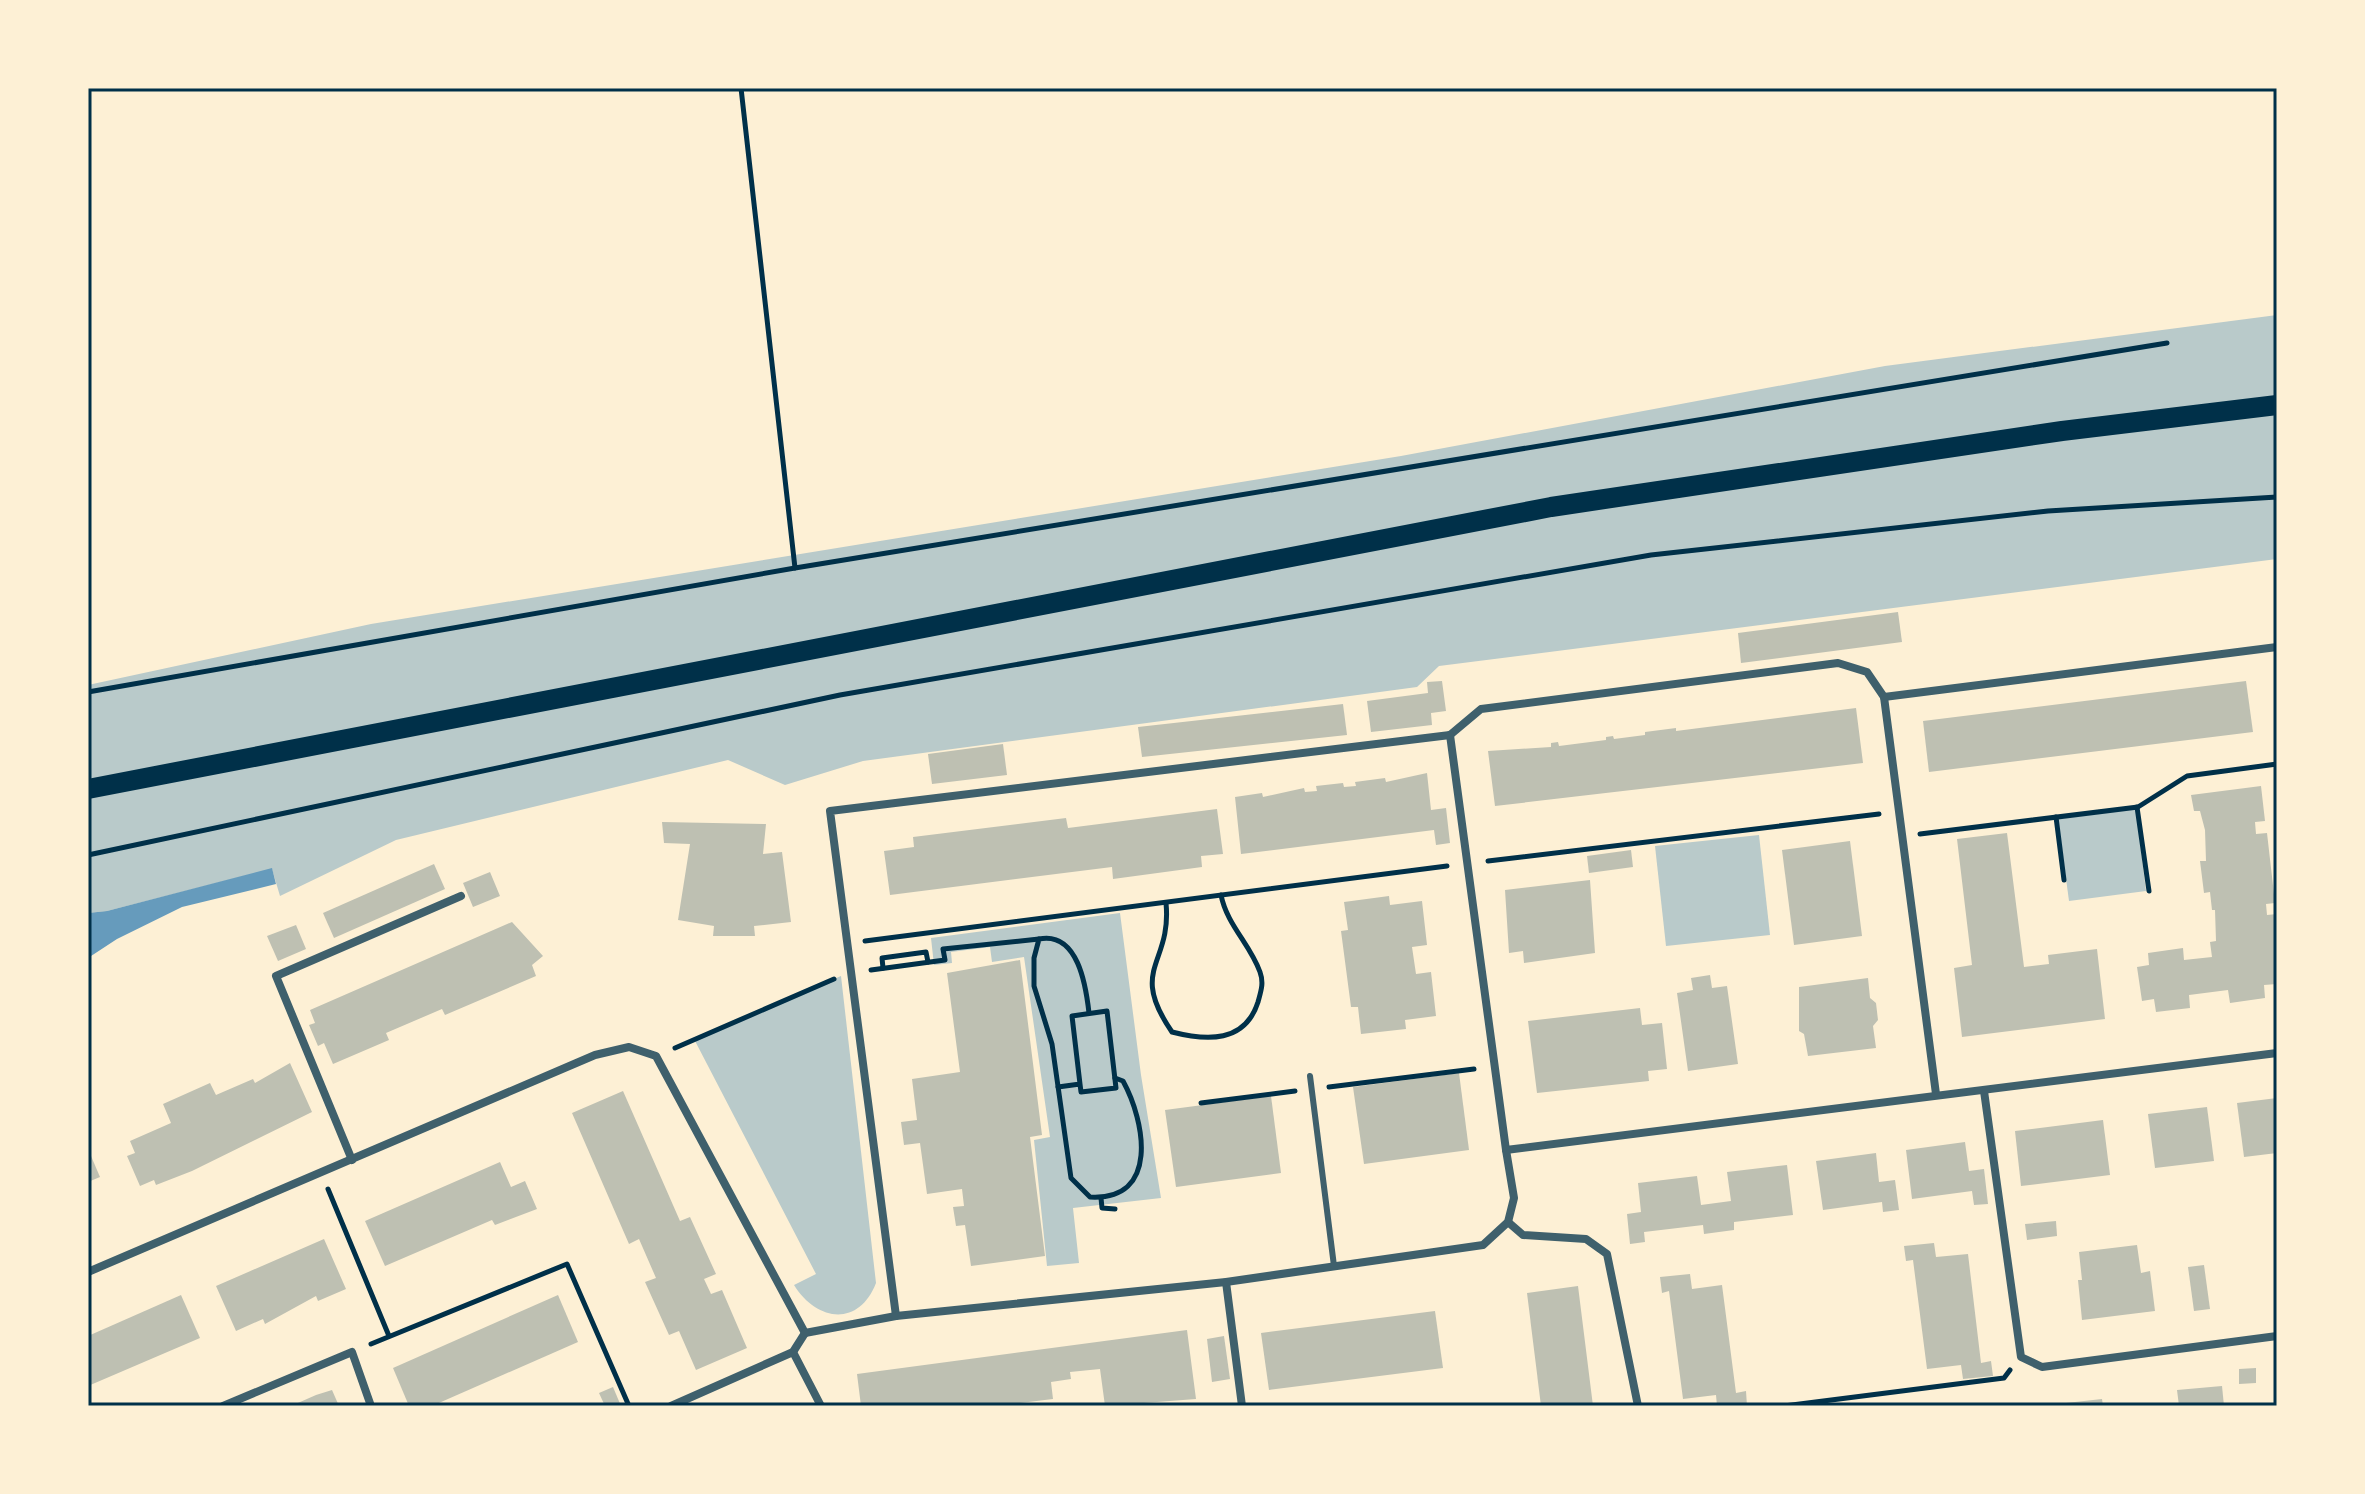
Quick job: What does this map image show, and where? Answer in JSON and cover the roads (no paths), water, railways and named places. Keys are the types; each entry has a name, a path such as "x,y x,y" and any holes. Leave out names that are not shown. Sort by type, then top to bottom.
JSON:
{"main road":[{"path":"88,789 1551,507 2062,431 2277,405"}],"street":[{"path":"1884,697 2277,647"},
{"path":"896,1316 830,811 1450,735 1481,709 1838,663 1867,672 1884,697 1936,1094"},
{"path":"671,1406 793,1352 805,1333 896,1316 1226,1282 1483,1245 1508,1222 1514,1198 1450,735"},
{"path":"352,1160 276,976 461,896"},
{"path":"88,1272 595,1055 629,1047 656,1056 805,1333"},
{"path":"1506,1150 2277,1053"},
{"path":"1984,1091 2021,1357 2042,1367 2277,1336"},
{"path":"1508,1222 1523,1235 1586,1239 1607,1254 1638,1406"},
{"path":"1226,1282 1242,1406"},
{"path":"223,1406 352,1352 371,1406"},
{"path":"793,1352 821,1406"}],"lane":[{"path":"1310,1076 1334,1266"}],"water":[{"path":"272,868 276,884 182,907 117,939 88,958 88,913 107,911"}]}
